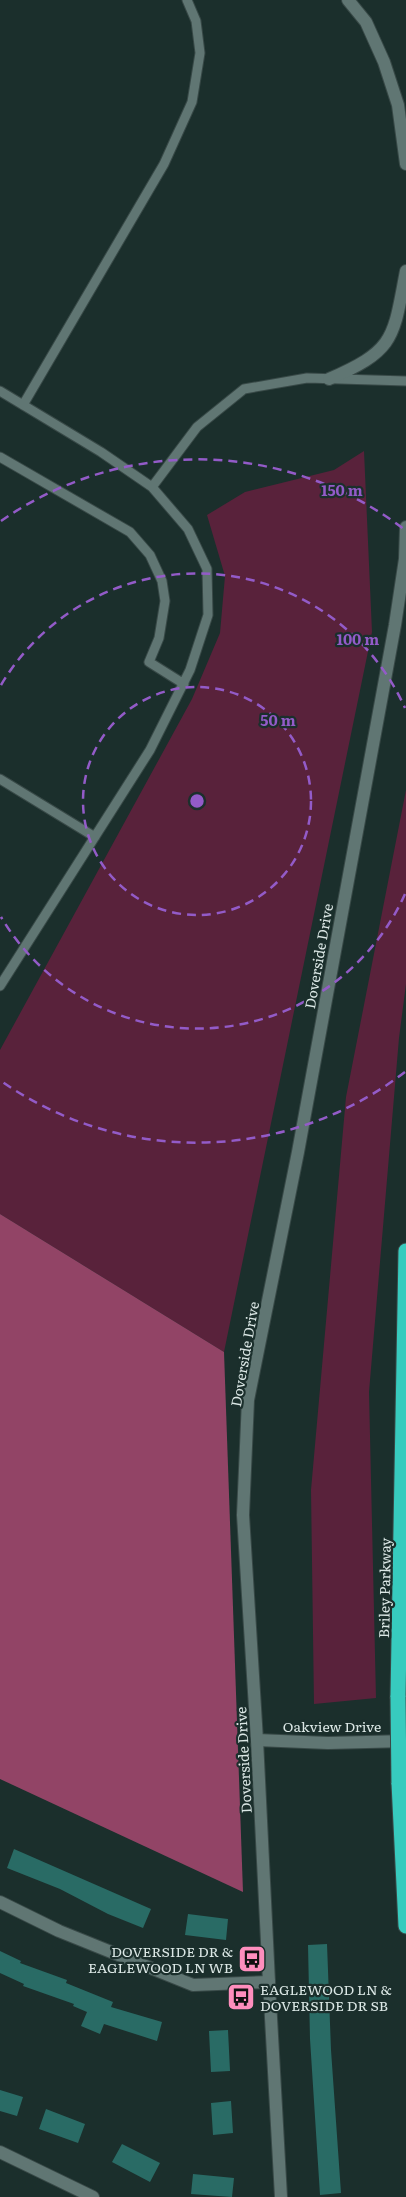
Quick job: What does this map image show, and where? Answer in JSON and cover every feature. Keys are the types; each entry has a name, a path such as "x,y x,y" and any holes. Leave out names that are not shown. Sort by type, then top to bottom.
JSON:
{"highway":[{"name":"Briley Parkway","path":"406,1251 398,1697 399,1783 406,1926"}],"street":[{"path":"348,0 366,22 384,62 398,105 406,164"},
{"path":"329,379 368,359 382,349 391,338 397,320 406,271"},
{"name":"Doverside Drive","path":"281,2197 258,1740 243,1515 248,1400 298,1152 395,625 405,560 406,527"},
{"name":"Oakview Drive","path":"258,1740 328,1743 406,1741"},
{"path":"0,1902 59,1931 193,1985 269,1982"},
{"path":"0,2152 93,2197"}],"lane":[{"path":"23,405 164,164 192,102 200,53 196,21 187,0"},
{"path":"152,487 196,427 244,389 307,378 406,380"},
{"path":"0,391 101,452 152,487 188,529 207,569 208,615 184,684 150,750 0,986"},
{"path":"0,457 130,532 150,555 162,581 165,601 159,638 149,662 184,684"},
{"path":"0,779 95,837"}],"shaded area":[{"path":"364,451 372,632 224,1352 0,1214 0,1050 192,699 220,633 225,576 207,515 245,492 334,470"},
{"path":"406,790 406,984 399,1038 369,1392 376,1698 314,1704 311,1490 346,1097"},
{"path":"0,1214 224,1352 243,1892 0,1779"}],"building":[{"path":"14,1849 151,1909 143,1928 108,1914 60,1889 7,1868"},
{"path":"188,1914 228,1919 226,1940 185,1935"},
{"path":"327,1944 331,2050 341,2193 320,2195 310,2039 308,1945"},
{"path":"0,1951 21,1961 20,1963 67,1980 66,1983 113,2002 111,2007 162,2022 157,2041 104,2024 100,2034 81,2026 87,2012 73,2006 74,2004 23,1986 24,1984 0,1973"},
{"path":"228,2030 230,2071 211,2072 209,2031"},
{"path":"0,2090 23,2097 17,2116 0,2111"},
{"path":"231,2101 233,2133 213,2135 211,2103"},
{"path":"46,2109 85,2124 78,2143 39,2129"},
{"path":"122,2144 160,2163 150,2182 112,2162"},
{"path":"193,2174 234,2178 232,2197 191,2194"}],"place":[{"name":"DOVERSIDE DR & EAGLEWOOD LN WB","path":"252,1959"},
{"name":"EAGLEWOOD LN & DOVERSIDE DR SB","path":"241,1997"}]}
